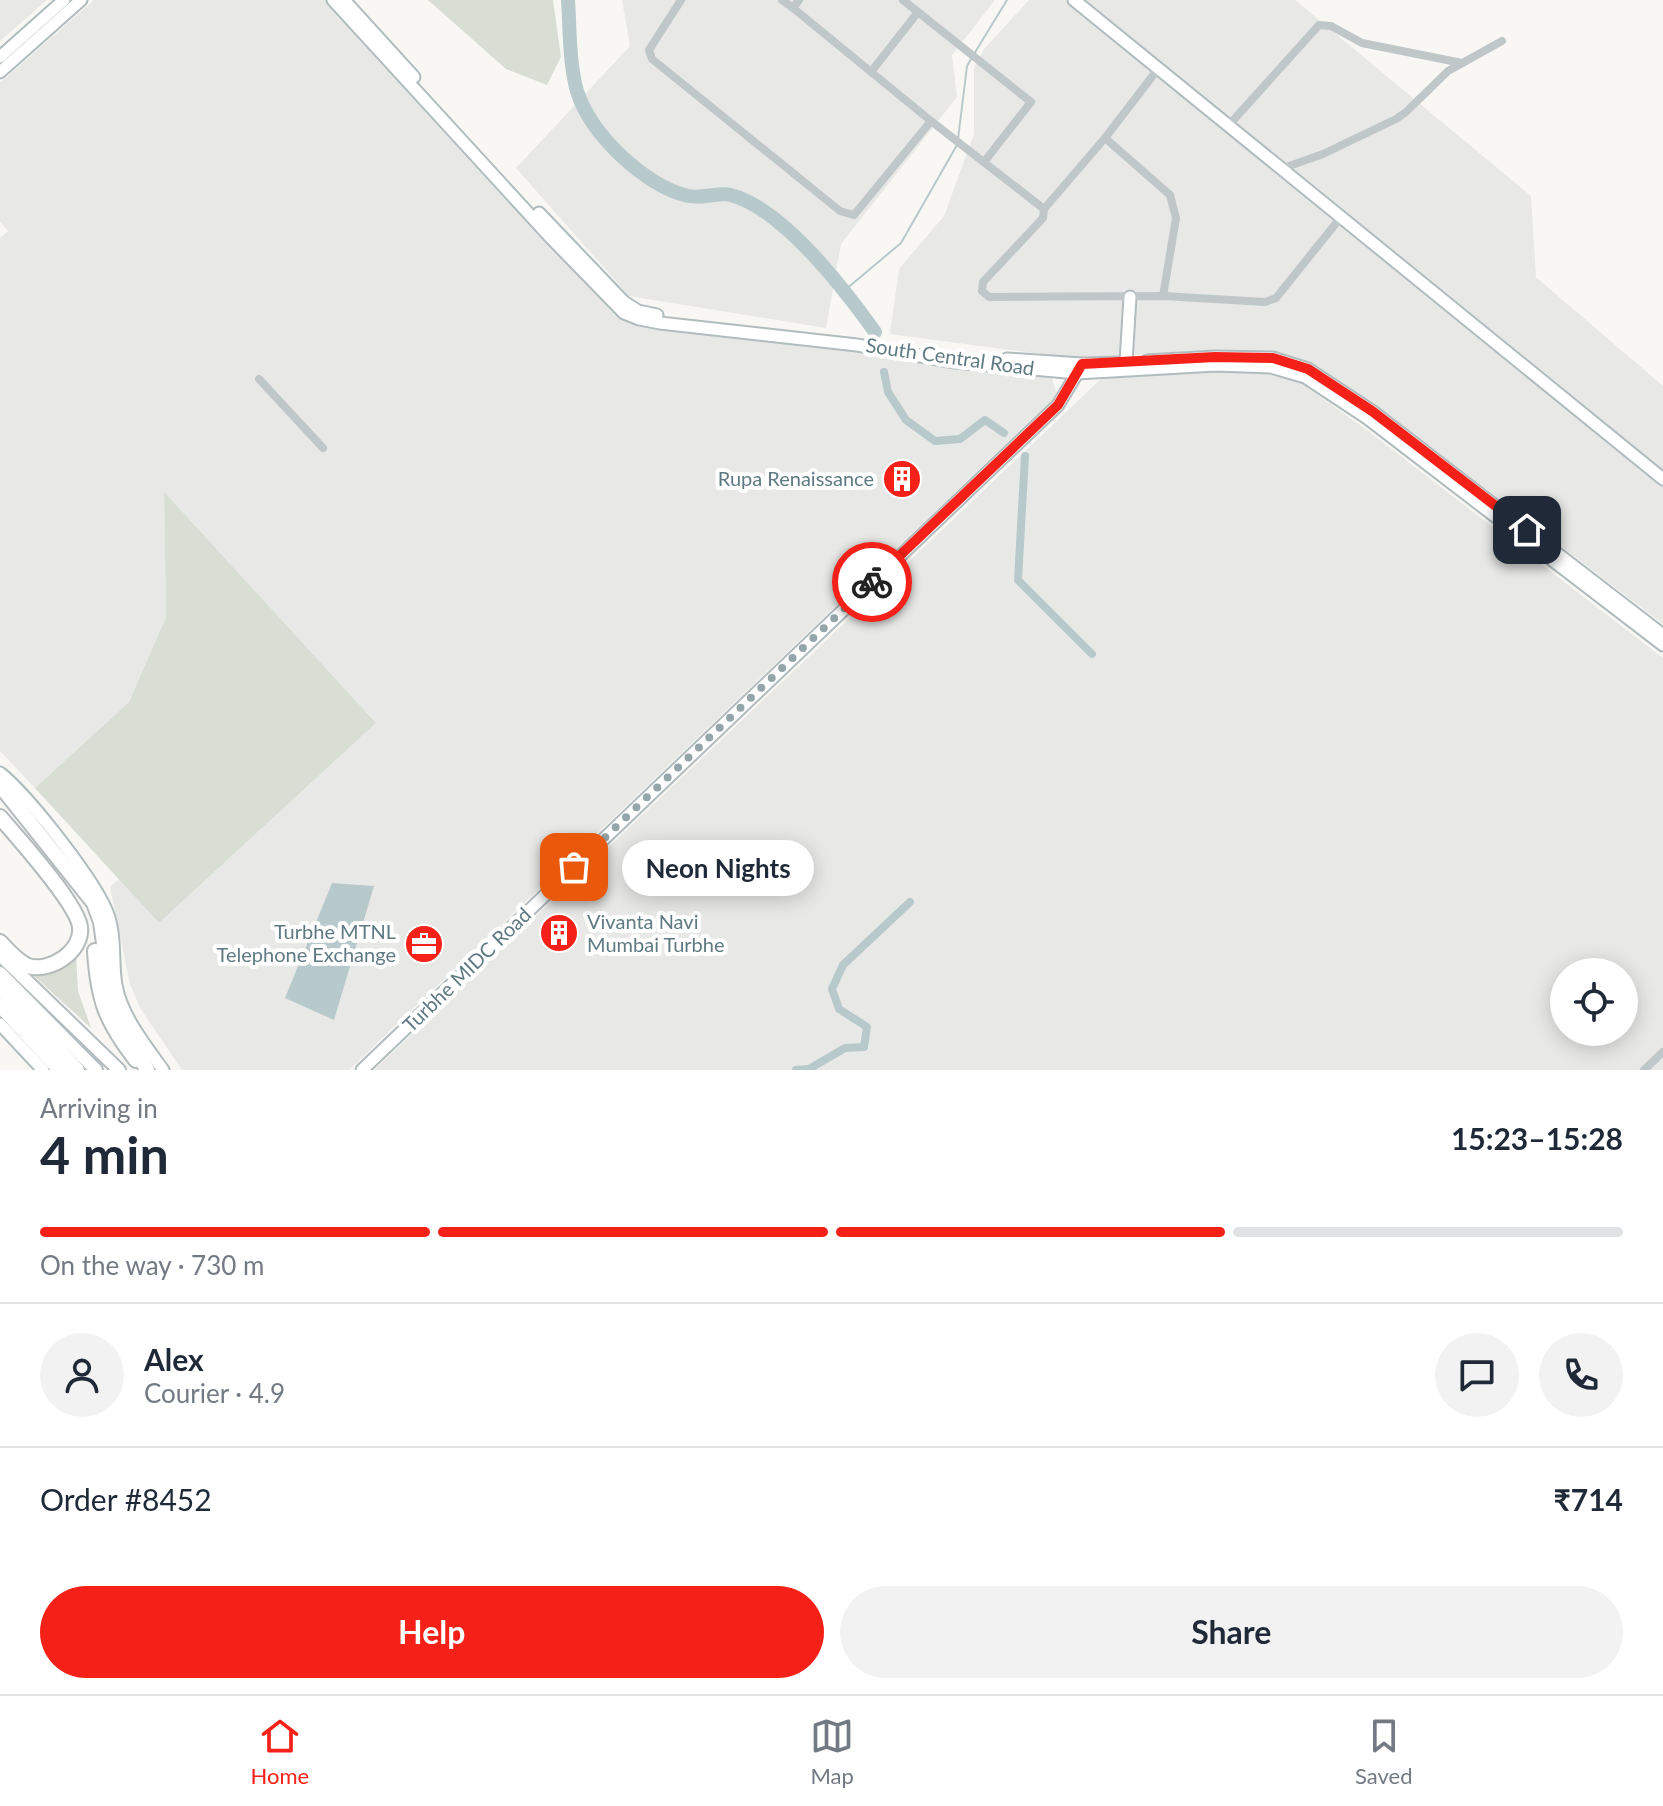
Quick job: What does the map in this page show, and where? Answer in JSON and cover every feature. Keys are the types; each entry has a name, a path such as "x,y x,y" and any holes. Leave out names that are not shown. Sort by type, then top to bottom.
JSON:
{"highway":[{"path":"0,785 94,903 101,922 112,1000 145,1070"},
{"path":"0,798 86,907 92,924 102,1004 123,1044 145,1070"},
{"path":"0,817 64,896 80,927 74,946 57,962 35,967 17,959 0,942"},
{"path":"0,987 77,1070"},
{"path":"0,1005 60,1070"}],"main road":[{"path":"0,955 119,1070"},
{"path":"0,973 96,1070"}],"street":[{"path":"0,57 64,0"},
{"path":"0,72 81,0"},
{"name":"South Central Road","path":"333,0 624,313 639,319 868,340 952,355 1079,368 1273,358 1308,369 1372,411 1662,637"},
{"name":"South Central Road","path":"344,0 604,283 638,311 660,319"},
{"path":"681,0 649,50 652,59 840,211 854,215 931,121"},
{"path":"782,0 1044,209"},
{"path":"793,8 799,0"},
{"path":"903,0 1031,102 984,162"},
{"path":"1074,0 1663,479"},
{"path":"871,72 918,12"},
{"path":"1228,126 1319,25 1331,26 1362,43 1462,63"},
{"path":"1281,169 1323,154 1396,119 1448,71 1502,41"},
{"path":"1158,69 1105,138 1044,209 1043,218 983,282 982,291 989,297 1163,296 1265,302 1276,298 1341,217"},
{"path":"1105,138 1170,195 1176,218 1163,296"},
{"path":"1126,362 1130,297"},
{"name":"South Central Road","path":"1079,368 1126,362 1216,361"},
{"name":"Turbhe MIDC Road","path":"362,1070 1058,405 1079,368"},
{"path":"259,379 323,448"},
{"path":"0,773 34,809 102,898 110,920 119,997 163,1070"},
{"path":"0,1024 43,1070"},
{"path":"1644,1070 1663,1052"}],"shaded area":[{"path":"0,0 47,0 0,41"},
{"path":"94,0 327,0 614,312 1051,375 1057,395 349,1070 182,1070 140,1008 130,984 110,887 119,879 159,923 376,723 164,493 166,617 129,702 35,788 0,751 0,238 8,231 0,222 0,83"},
{"path":"428,0 553,0 561,57 547,85 506,69"},
{"path":"622,0 995,0 952,55 957,97 841,244 826,328 629,296 516,168 630,46"},
{"path":"1029,0 1295,0 1531,196 1536,277 1663,386 1663,624 1376,405 1312,363 1276,351 1072,358 890,334 899,269 944,216 974,134 974,68 984,49"},
{"path":"1214,369 1270,371 1302,384 1363,427 1663,658 1663,1070 374,1070 1104,376"},
{"path":"164,492 376,723 159,923 35,788 129,702 166,617"},
{"path":"332,883 374,886 334,1020 285,998"},
{"path":"76,955 78,991 91,1028 33,975 58,970"}],"waterway":[{"path":"568,0 574,80 584,107 606,140 637,170 671,190 693,197 731,195 771,216 792,233 830,274 875,332"},
{"path":"974,54 1007,0"},
{"path":"958,139 967,66 971,59"},
{"path":"845,290 901,243 957,145"},
{"path":"884,372 888,392 906,420 935,441 960,439 985,420 1004,433"},
{"path":"1025,456 1018,580 1092,654"},
{"path":"796,1070 809,1069 845,1048 864,1047 867,1027 839,1009 832,989 843,965 910,902"}],"way so far":[{"path":"574,867 872,582"}],"place":[{"name":"Rupa Renaissance","path":"902,479"},
{"name":"Neon Nights","path":"574,867"},
{"name":"Vivanta Navi Mumbai Turbhe","path":"559,933"},
{"name":"Turbhe MTNL Telephone Exchange","path":"424,944"}],"route":[{"path":"872,582 1058,405 1082,364 1215,357 1273,358 1308,369 1372,411 1527,530"}]}
